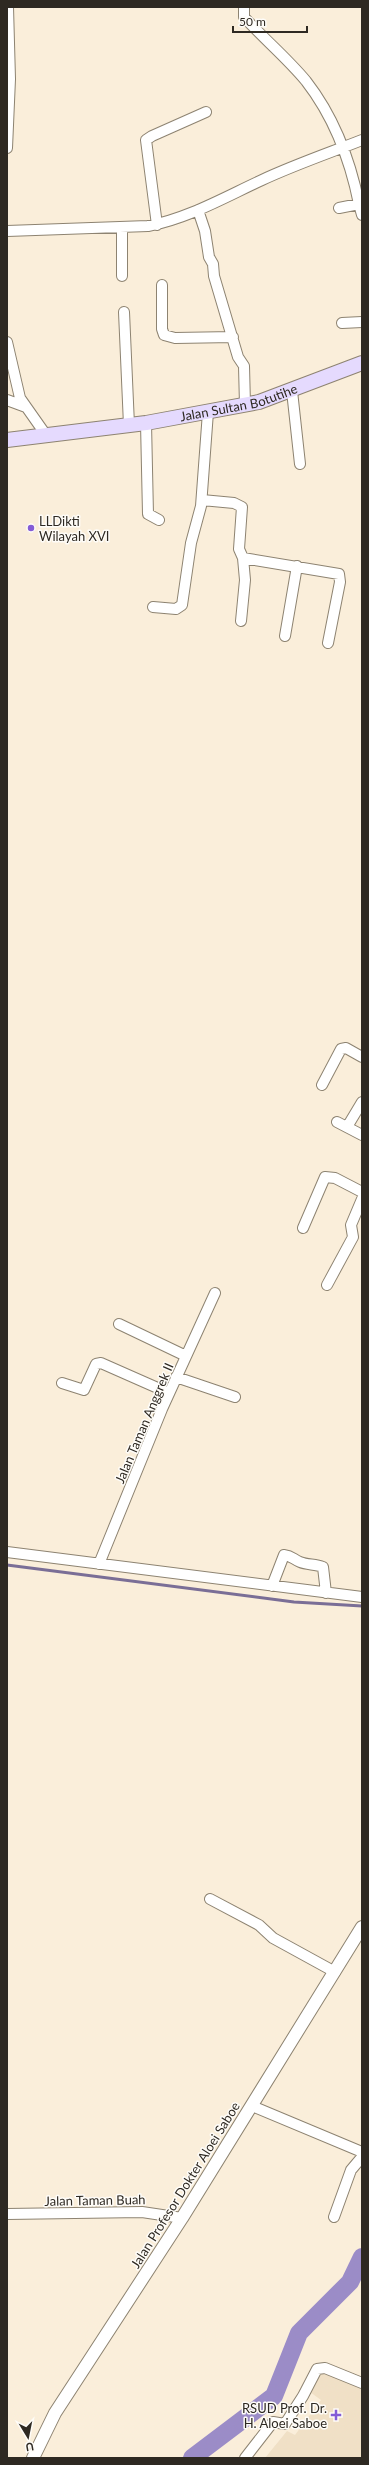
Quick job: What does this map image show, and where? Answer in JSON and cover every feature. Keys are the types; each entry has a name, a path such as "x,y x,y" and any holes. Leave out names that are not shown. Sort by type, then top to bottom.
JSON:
{"main road":[{"name":"Jalan Sultan Botutihe","path":"7,440 129,425 245,405 292,391 362,363"}],"street":[{"path":"7,148 10,79 8,7"},
{"path":"244,7 244,17 307,82 334,125 344,147 362,215"},
{"path":"157,225 146,140 206,112"},
{"path":"7,231 122,228 157,225 198,210 276,174 362,140"},
{"path":"339,208 360,204"},
{"path":"198,210 205,231 215,282 238,357 244,366 245,405"},
{"path":"122,228 122,276"},
{"path":"162,285 162,329 164,335 175,338 233,337"},
{"path":"124,312 129,425"},
{"path":"342,323 362,322"},
{"path":"7,342 20,398 46,435"},
{"path":"292,391 300,464"},
{"path":"7,400 26,408"},
{"path":"153,607 176,609 182,605 191,543 202,500 208,412"},
{"path":"146,422 148,514 159,520"},
{"path":"202,500 234,503 242,507 239,548 243,558 245,580 241,621"},
{"path":"243,558 330,571 340,576 328,643"},
{"path":"285,636 297,566"},
{"path":"322,1085 341,1049 346,1048 362,1057"},
{"path":"347,1127 362,1102"},
{"path":"337,1122 362,1135"},
{"path":"303,1228 324,1177 335,1178 362,1192"},
{"path":"327,1285 358,1237 350,1228 362,1199"},
{"name":"Jalan Taman Anggrek II","path":"99,1564 169,1394 215,1293"},
{"path":"119,1324 186,1356"},
{"path":"62,1383 84,1390 96,1364 101,1363 169,1394"},
{"path":"176,1378 235,1397"},
{"path":"7,1552 362,1597"},
{"path":"272,1586 284,1555 291,1556 301,1563 314,1563 323,1567 326,1593"},
{"path":"210,1898 258,1924 273,1938 336,1972"},
{"name":"Jalan Profesor Dokter Aloei Saboe","path":"33,2458 55,2413 182,2218 336,1972 362,1927"},
{"path":"252,2106 362,2152"},
{"path":"334,2217 351,2170 362,2157"},
{"name":"Jalan Taman Buah","path":"7,2214 142,2212 182,2218"},
{"path":"245,2458 273,2422 285,2424 303,2396 317,2369 325,2368 362,2383"}],"shaded area":[{"name":"RSUD Prof. Dr. H. Aloei Saboe","path":"321,2373 362,2387 362,2458 265,2458 287,2431 295,2435 321,2400 310,2392"}],"waterway":[{"path":"7,1565 294,1602 362,1606"},
{"path":"192,2458 274,2396 299,2333 350,2282 362,2257"}],"place":[{"name":"LLDikti Wilayah XVI","path":"31,528"},
{"name":"RSUD Prof. Dr. H. Aloei Saboe","path":"336,2415"}]}
